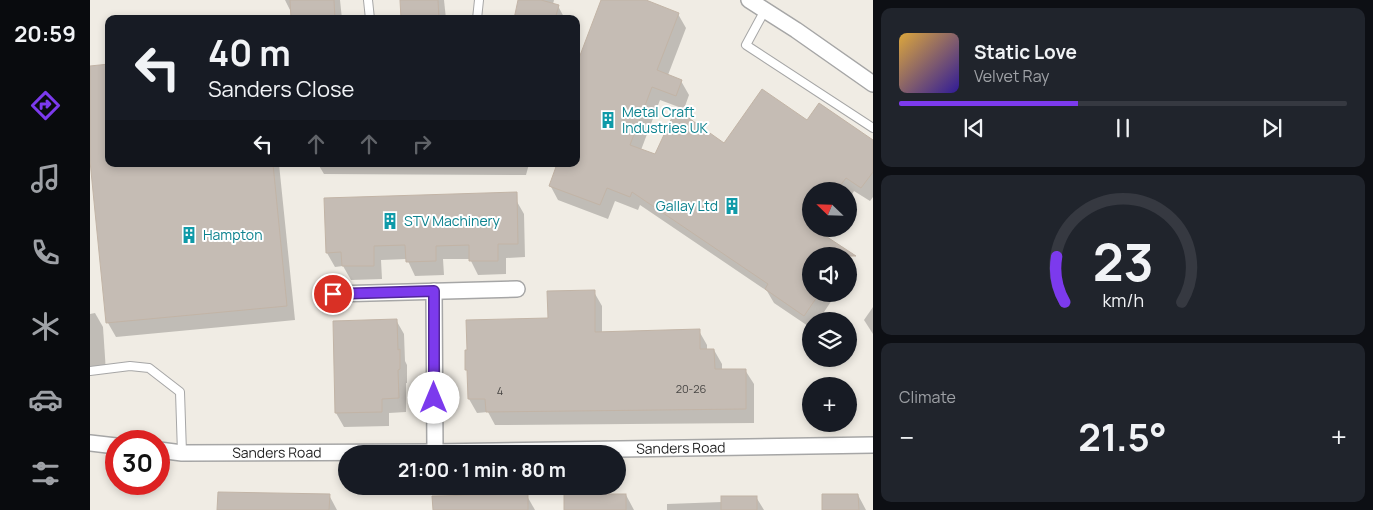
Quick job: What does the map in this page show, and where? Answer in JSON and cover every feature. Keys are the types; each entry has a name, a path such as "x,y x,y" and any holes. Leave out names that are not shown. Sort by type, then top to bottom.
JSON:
{"street":[{"path":"759,4 873,84"},
{"path":"333,294 517,289"},
{"path":"434,291 435,445"},
{"path":"90,443 105,445"},
{"name":"Sanders Road","path":"626,449 873,445"},
{"name":"Sanders Road","path":"170,451 338,452"}],"lane":[{"path":"368,0 370,15"},
{"path":"477,15 479,0"},
{"path":"759,4 746,45 873,128"},
{"path":"90,371 130,366 149,368 180,392 182,453"}],"building":[{"path":"290,0 334,0 335,15 291,15"},
{"path":"400,0 438,0 439,15 401,15"},
{"path":"518,0 541,0 559,5 556,15 515,15"},
{"name":"Gallay Ltd","path":"601,0 646,0 679,13 657,70 682,80 676,96 652,87 630,145 655,154 676,109 724,143 762,89 807,120 819,103 873,140 873,172 861,188 858,186 858,182 852,182 846,178 843,182 802,182 802,238 829,238 842,247 802,247 802,302 814,302 807,312 802,312 802,315 765,289 768,284 632,192 630,197 607,188 600,205 549,186 556,167 580,167 580,55"},
{"name":"Hampton","path":"105,64 105,167 273,167 287,306 106,323 90,161 90,66"},
{"name":"STV Machinery","path":"517,192 518,244 498,244 498,261 469,261 469,245 436,246 436,261 406,262 405,245 374,246 374,266 342,266 341,252 326,253 324,198"},
{"path":"595,290 595,332 700,329 700,349 714,349 715,369 746,369 746,409 486,412 485,399 468,399 467,370 465,370 465,350 467,350 466,320 548,318 547,291"},
{"path":"397,319 398,350 400,349 400,369 398,370 399,398 382,399 382,412 335,413 333,321"},
{"path":"218,492 330,494 329,510 217,510"},
{"path":"822,494 858,494 859,510 822,510"},
{"path":"528,495 528,510 433,510 432,496"},
{"path":"564,495 626,495 626,510 564,510"},
{"path":"721,496 757,496 757,510 721,510"}],"place":[{"name":"Metal Craft Industries UK","path":"608,120"},
{"name":"Gallay Ltd","path":"732,206"},
{"name":"STV Machinery","path":"390,221"},
{"name":"Hampton","path":"189,235"}],"route":[{"path":"333,294 434,291 434,398"}]}
